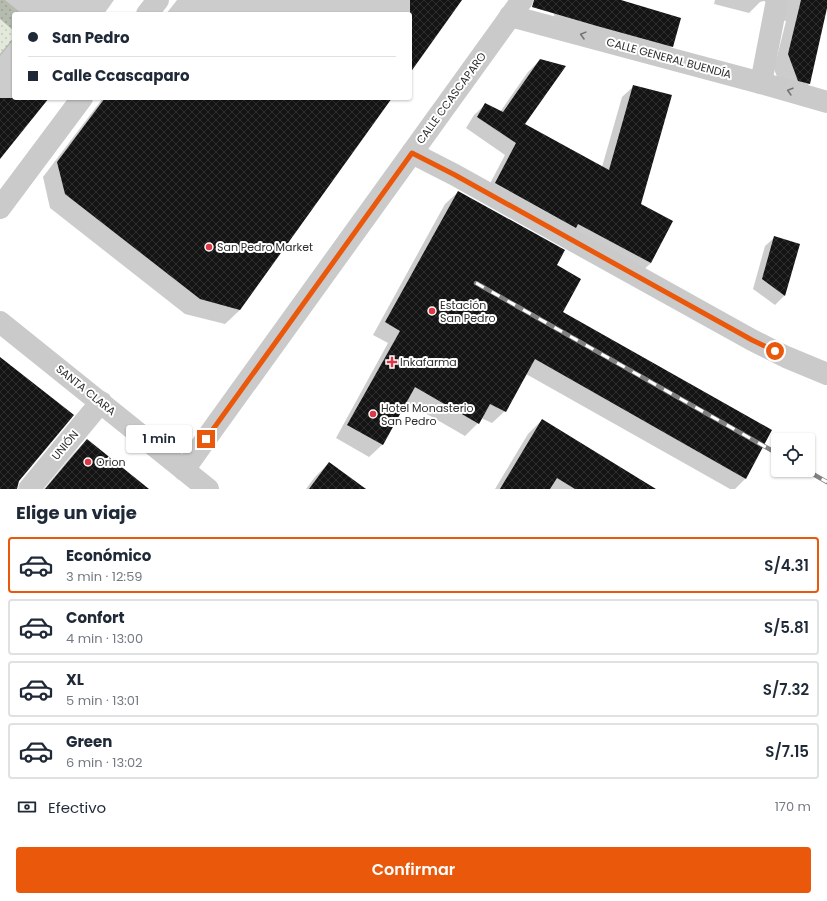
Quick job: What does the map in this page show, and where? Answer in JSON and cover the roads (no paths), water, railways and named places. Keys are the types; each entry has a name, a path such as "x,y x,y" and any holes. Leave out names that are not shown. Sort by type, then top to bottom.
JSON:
{"street":[{"path":"149,12 158,0"},
{"path":"761,83 777,0"},
{"name":"CALLE GENERAL BUENDÍA","path":"516,8 827,102"},
{"name":"CALLE CCASCAPARO","path":"184,470 516,8"},
{"path":"0,208 81,100"},
{"path":"412,153 455,175 752,340 786,357 827,374"},
{"name":"SANTA CLARA","path":"0,322 208,489"},
{"name":"UNIÓN","path":"29,489 101,402"}],"railway":[{"path":"476,283 771,450"},
{"path":"815,475 827,482"}],"place":[{"name":"San Pedro Market","path":"209,247"},
{"name":"Estación San Pedro","path":"432,311"},
{"name":"Inkafarma","path":"392,362"},
{"name":"Hotel Monasterio San Pedro","path":"373,414"},
{"name":"Orion","path":"88,462"}]}
